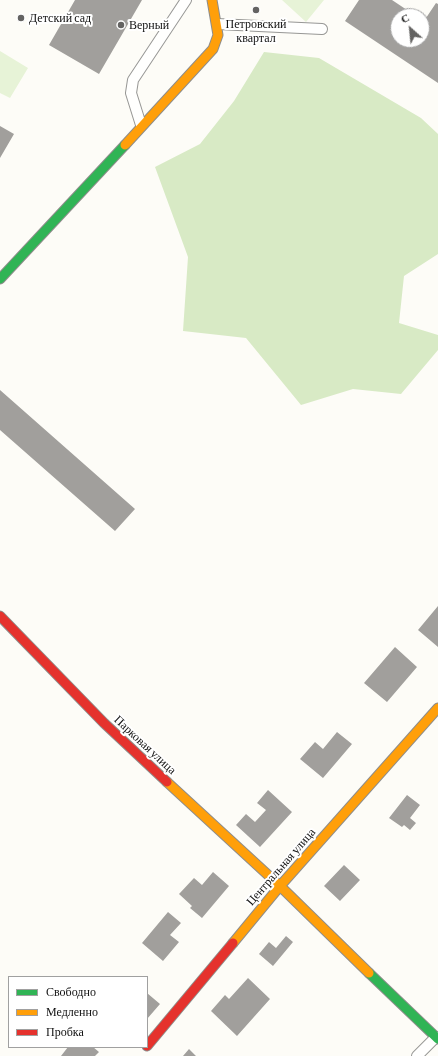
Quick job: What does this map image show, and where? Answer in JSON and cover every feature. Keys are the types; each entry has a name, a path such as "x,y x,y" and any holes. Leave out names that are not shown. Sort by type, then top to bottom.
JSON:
{"street":[{"path":"0,279 213,49 218,35 212,0"},
{"name":"Парковая улица","path":"0,616 104,723 280,886 437,1038"},
{"name":"Центральная улица","path":"148,1045 280,886 438,708"}],"lane":[{"path":"141,125 131,93 133,80 186,0"},
{"path":"217,24 322,29"},
{"path":"417,1056 437,1038"}],"green space":[{"path":"282,0 324,0 306,22"},
{"path":"0,51 28,68 10,98 0,93"},
{"path":"264,52 319,58 421,118 438,134 438,254 404,276 399,323 438,335 438,350 401,394 353,389 301,405 246,338 183,331 188,257 155,167 200,144 234,101"}],"building":[{"path":"75,0 142,0 99,74 49,45"},
{"path":"359,0 392,0 404,8 390,8 390,48 430,48 430,12 436,3 438,4 438,83 345,21"},
{"path":"0,126 14,134 0,158"},
{"path":"0,390 135,509 115,531 0,430"},
{"path":"438,606 438,647 418,630"},
{"path":"395,647 417,667 387,702 364,683"},
{"path":"337,732 352,744 323,778 300,759 315,742 323,749"},
{"path":"268,790 292,812 260,847 236,825 246,814 255,822 266,810 257,803"},
{"path":"407,795 420,805 410,818 416,823 410,830 404,825 402,827 389,818"},
{"path":"344,865 360,880 340,901 324,886"},
{"path":"213,872 229,886 202,918 190,908 192,906 179,894 194,878 202,885"},
{"path":"168,912 181,923 170,935 179,942 163,961 142,943"},
{"path":"286,936 293,942 273,966 259,954 269,942 276,948"},
{"path":"248,978 270,999 237,1036 211,1011 225,995 229,999"},
{"path":"148,994 160,1004 148,1018"},
{"path":"67,1048 94,1048 99,1052 95,1056 61,1056"},
{"path":"189,1049 196,1056 183,1056"}],"traffic: fast":[{"path":"0,279 125,145"},
{"path":"369,973 438,1039"}],"traffic: slow":[{"path":"125,145 213,49 218,35 212,0"},
{"path":"233,943 280,886 438,708"},
{"path":"167,782 280,886 369,973"}],"traffic: jam":[{"path":"0,616 104,723 167,782"},
{"path":"148,1045 233,943"}],"place":[{"name":"Петровский квартал","path":"256,10"},
{"name":"Детский сад","path":"21,18"},
{"name":"Верный","path":"121,25"}]}
